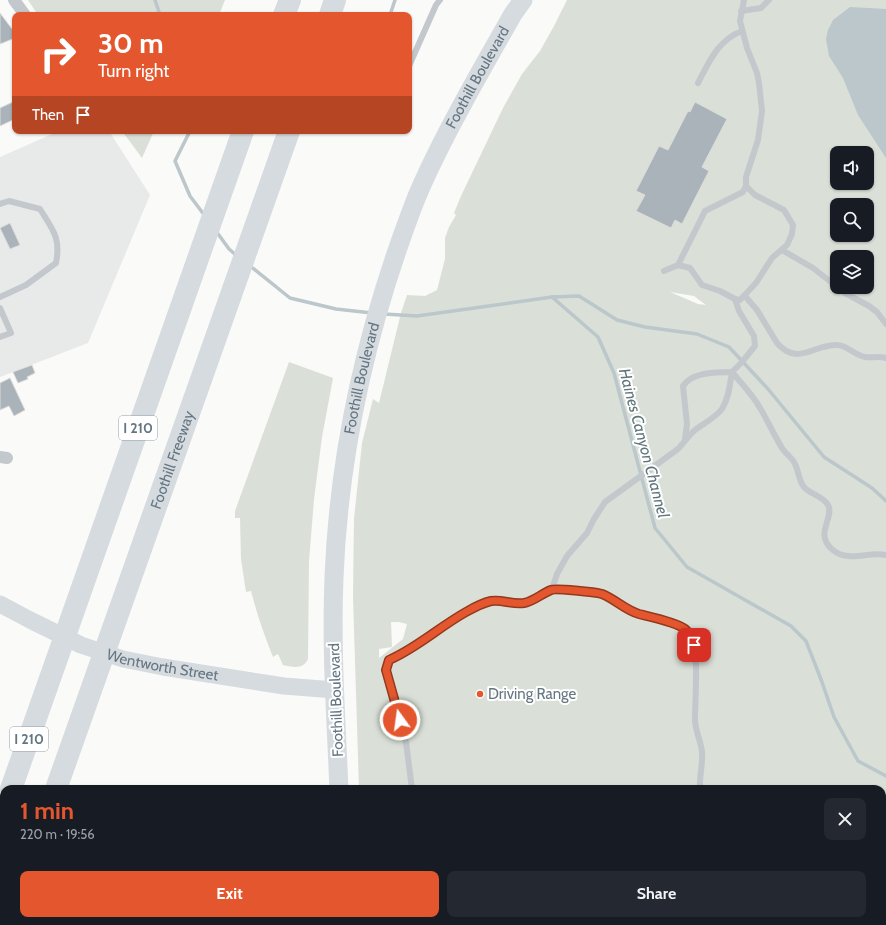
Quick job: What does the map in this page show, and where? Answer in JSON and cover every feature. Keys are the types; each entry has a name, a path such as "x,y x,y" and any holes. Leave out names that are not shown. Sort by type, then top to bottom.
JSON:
{"highway":[{"path":"285,12 290,0"},
{"path":"331,12 335,0"},
{"name":"I 210","path":"12,785 242,134"},
{"name":"Foothill Freeway","path":"57,785 288,134"},
{"path":"0,785 46,688"}],"main road":[{"name":"Foothill Boulevard","path":"339,785 334,665 334,578 337,527 349,431 359,381 374,320 412,208 449,128 513,14 523,0"},
{"name":"Wentworth Street","path":"0,604 32,622 82,645 123,659 163,667 284,686 335,690"}],"street":[{"path":"14,0 23,12"}],"lane":[{"path":"412,59 436,5 440,0"},
{"path":"678,265 705,211 743,192 746,186 746,177 758,140 762,111 758,78 746,48 740,20 744,0"},
{"path":"741,11 761,8 769,0"},
{"path":"698,83 716,50 724,42 742,31"},
{"path":"664,271 678,265 690,268 702,285 724,293 735,299 740,300 745,296 756,283 772,258 787,245 792,234 793,225 784,210 755,195 746,186"},
{"path":"0,204 9,201 40,209 54,231 59,249 56,263 26,285 0,297"},
{"path":"782,250 813,268 845,293 869,306 877,312 886,324"},
{"path":"745,296 757,310 780,347 794,354 803,354 836,345 843,346 865,357 880,356 886,358"},
{"path":"552,589 557,574 567,556 587,533 598,511 605,502 611,496 666,459 678,449 694,430 710,420 722,408 730,387 732,372 755,346 755,340 739,311 735,299"},
{"path":"0,308 11,333 0,337"},
{"path":"685,439 687,424 683,386 686,381 703,375 732,372"},
{"path":"732,372 760,406 782,449 793,460 803,487 811,494 822,498 829,506 829,512 824,529 825,541 828,546 839,555 848,557 880,554 886,555"},
{"path":"411,785 406,742 386,670 389,660 410,649 440,627 476,606 491,601 504,601 516,604 524,603 534,600 552,589 601,594 634,613 684,628 688,632 694,645 696,661 695,721 702,750 700,785"}],"shaded area":[{"path":"28,0 225,0 220,12 36,12"},
{"path":"567,0 886,0 886,785 359,785 353,597 354,519 362,443 373,399 379,403 401,313 407,295 425,296 437,290 445,259 445,238 456,215 454,213 503,108 522,74 540,51","holes":["670,292 694,296 706,305 698,304","391,622 407,624 403,639 379,658 379,649 392,647"]},
{"path":"850,7 886,9 886,158 858,115 843,78 829,56 826,39 828,30 833,20"},
{"path":"52,134 111,134 150,195 88,343 0,377 0,157"},
{"path":"124,134 153,134 142,158"},
{"path":"289,362 333,378 322,437 314,499 309,561 308,659 303,665 297,667 283,665 278,654 273,657 251,591 246,592 241,559 240,518 235,518 235,511"}],"building":[{"path":"0,13 12,29 12,39 0,44"},
{"path":"12,102 12,120 0,126 0,108"},
{"path":"695,102 727,119 702,167 709,171 682,224 675,220 671,228 636,211 645,195 636,191 659,146 668,150 688,111 690,112"},
{"path":"10,223 20,245 10,249 0,228"},
{"path":"32,365 35,373 27,377 28,379 18,383 13,372"},
{"path":"10,378 25,410 14,416 9,406 0,410 0,383"}],"waterway":[{"name":"Haines Canyon Channel","path":"155,0 159,12"},
{"path":"391,12 395,0"},
{"name":"Haines Canyon Channel","path":"188,134 175,161 190,196 205,216"},
{"name":"Haines Canyon Channel","path":"216,231 229,249 236,255"},
{"name":"Haines Canyon Channel","path":"249,265 290,298 336,309 372,313"},
{"name":"Haines Canyon Channel","path":"384,314 417,316 552,297 579,296 617,320 645,327 697,334 729,347 768,389 824,457 872,488 886,501"},
{"name":"Haines Canyon Channel","path":"552,297 598,337 614,373 655,528 687,567 791,626 806,641 834,717 858,761 886,776"}],"place":[{"name":"Driving Range","path":"480,694"}],"route":[{"path":"400,720 386,670 389,660 401,655 458,616 476,606 491,601 504,601 516,604 524,603 534,600 552,589 601,594 634,613 684,628 692,638 694,645"}]}
